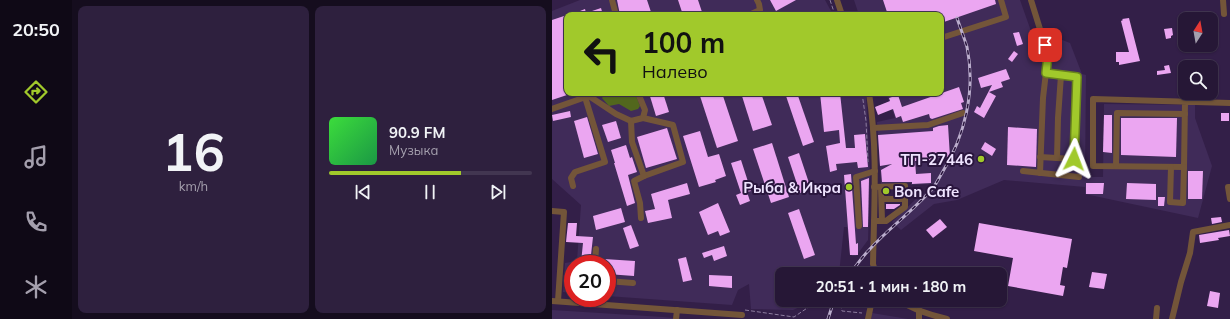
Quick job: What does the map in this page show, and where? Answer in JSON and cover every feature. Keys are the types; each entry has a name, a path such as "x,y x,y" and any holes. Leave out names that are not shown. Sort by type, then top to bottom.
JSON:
{"street":[{"path":"612,0 615,12"},
{"path":"756,12 760,10 757,0"},
{"path":"837,0 841,12"},
{"path":"944,37 1006,17 1001,0"},
{"path":"1031,0 1048,55 1043,98 1040,173"},
{"path":"1223,0 1224,14"},
{"path":"1040,157 1074,159 1077,77 1046,73"},
{"path":"1057,158 1061,75"},
{"path":"639,96 645,110 643,118"},
{"path":"869,96 873,128 872,171 874,187 875,267"},
{"path":"552,109 587,97 631,122 643,118 673,125 683,162 634,181 640,203 641,218"},
{"path":"573,186 571,178 575,172 605,162 587,97"},
{"path":"1184,167 1093,166 1093,99 1230,103"},
{"path":"1171,167 1170,202 1183,203 1185,102"},
{"path":"873,128 928,125 963,113"},
{"path":"1116,166 1117,113 1185,114"},
{"path":"631,122 632,142 644,176"},
{"path":"859,226 856,177 872,171"},
{"path":"1023,171 1079,177"},
{"path":"874,187 905,186 905,207 886,221 874,221"},
{"path":"881,187 882,221"},
{"path":"1230,187 1228,187 1230,199"},
{"path":"882,199 905,199"},
{"path":"552,211 564,212 560,279 555,301"},
{"path":"1172,319 1190,253 1193,232 1230,225"},
{"path":"596,249 596,255"},
{"path":"552,278 560,279"},
{"path":"616,282 633,283"},
{"path":"616,303 736,316"},
{"path":"913,307 929,315 947,319"},
{"path":"1156,319 1157,308"},
{"path":"676,319 677,310"},
{"path":"919,310 919,319"}],"path":[{"path":"830,0 834,12"},
{"path":"862,96 872,171"},
{"path":"868,261 868,267"},
{"path":"736,316 744,310 794,317 809,307"},
{"path":"841,307 842,311 868,316"}],"shaded area":[{"path":"580,0 825,0 831,12 564,12 564,96 866,96 870,175 868,240 856,256 852,256 850,252 847,227 844,227 840,267 775,267 775,307 800,307 793,310 751,309 749,284 738,290 732,305 616,297 616,255 577,255 581,205 552,179 552,11"},
{"path":"854,0 1020,0 1032,34 1032,38 1047,34 1070,43 1082,74 1086,75 1085,177 1103,177 1104,104 1195,105 1195,118 1212,166 1198,218 1085,194 1085,187 1004,180 957,200 934,204 901,230 892,222 916,199 918,200 924,193 925,194 934,184 911,185 911,183 881,185 877,122 895,118 887,96 944,96 944,12 858,12"},
{"path":"552,310 663,317 685,319 552,319"},
{"path":"872,313 908,319 871,319"}],"green space":[{"path":"603,96 636,96 640,106 638,109 631,111 619,104 609,106 602,98"}],"building":[{"path":"617,0 647,0 651,12 619,12"},
{"path":"678,0 698,0 702,12 682,12"},
{"path":"770,0 796,0 776,11"},
{"path":"883,0 995,0 996,4 944,22 944,12 887,12"},
{"path":"601,8 602,12 589,12"},
{"path":"585,9 586,12 578,12"},
{"path":"564,16 564,96 552,100 552,20"},
{"path":"1129,18 1140,61 1119,65 1119,62 1116,62 1116,52 1129,52 1121,21 1123,20 1122,19"},
{"path":"1172,28 1173,35 1171,38 1166,39 1164,29"},
{"path":"1019,32 1023,44 1017,46 1013,33"},
{"path":"1014,51 1018,54 1012,62 1008,59"},
{"path":"1169,65 1171,73 1157,75 1157,71 1165,70 1164,66"},
{"path":"1006,69 1010,79 1001,82 1003,87 989,92 996,96 984,118 974,112 977,106 980,108 992,85 981,88 978,78"},
{"path":"959,87 964,102 961,103 963,109 932,119 930,118 929,114 903,122 901,116 896,118 893,109 878,115 875,107 890,101 889,98 895,96 898,96 902,107 933,96 944,96 944,92"},
{"path":"650,96 664,96 669,112 656,116"},
{"path":"700,96 723,96 738,141 717,148"},
{"path":"742,96 762,96 772,125 753,131"},
{"path":"786,96 798,96 814,142 803,146"},
{"path":"820,96 840,96 846,148 855,148 854,135 865,134 868,167 858,168 857,162 836,164 837,170 830,172 826,146 840,143 839,130 824,132"},
{"path":"570,111 571,117 553,121 552,115"},
{"path":"1221,113 1229,113 1229,121 1221,121"},
{"path":"1104,115 1112,115 1112,153 1103,152"},
{"path":"587,117 598,154 584,158 574,121"},
{"path":"1121,118 1177,118 1176,157 1121,155"},
{"path":"616,121 621,138 608,142 602,125"},
{"path":"948,125 950,157 915,161 916,174 931,173 931,183 912,184 912,182 882,182 881,170 892,164 880,166 878,135 933,131 933,128"},
{"path":"1008,127 1037,129 1036,167 1007,165"},
{"path":"667,128 677,159 646,168 637,137"},
{"path":"700,131 708,157 719,154 726,176 715,180 716,182 699,187 683,136"},
{"path":"985,142 996,149 992,156 981,149"},
{"path":"772,143 789,197 771,203 753,149"},
{"path":"626,145 630,158 632,157 637,172 628,175 635,203 627,206 611,150"},
{"path":"799,153 811,189 800,193 788,157"},
{"path":"741,160 751,191 747,192 750,201 740,205 736,195 741,193 731,163"},
{"path":"1188,171 1203,171 1202,199 1188,199"},
{"path":"851,174 858,255 850,255 844,175"},
{"path":"869,178 868,227 863,227 861,181"},
{"path":"687,183 690,194 668,200 672,218 648,223 645,211 655,209 651,194"},
{"path":"1086,183 1104,183 1103,194 1086,194"},
{"path":"1127,183 1156,184 1156,200 1126,199"},
{"path":"1158,197 1165,197 1164,206 1158,206"},
{"path":"718,203 730,232 720,236 718,231 708,235 699,212"},
{"path":"886,204 900,205 894,209 886,209"},
{"path":"621,208 625,222 596,230 593,216"},
{"path":"799,209 815,255 804,259 788,213"},
{"path":"1221,217 1222,222 1212,224 1211,218"},
{"path":"940,219 947,227 933,238 926,230"},
{"path":"568,223 577,223 576,236 593,237 591,255 582,255 583,243 566,242"},
{"path":"979,223 1072,239 1067,268 1063,267 1060,285 1065,286 1063,296 1008,286 1013,258 974,251"},
{"path":"631,225 639,246 630,249 623,228"},
{"path":"1229,230 1230,236 1218,238 1219,240 1200,243 1199,235"},
{"path":"724,246 727,256 714,261 712,255 704,258 702,253"},
{"path":"686,257 692,280 683,282 678,259"},
{"path":"616,260 635,261 634,276 616,275"},
{"path":"1092,272 1107,274 1104,289 1089,287"},
{"path":"709,275 732,276 732,288 709,286"},
{"path":"1210,291 1220,293 1218,308 1207,306"}],"railway":[{"path":"855,267 877,242 933,188 957,144 966,112 970,80 967,47 957,18"},
{"path":"828,319 832,307"}],"place":[{"name":"ТП-27446","path":"981,159"},
{"name":"Рыба & Икра","path":"849,187"},
{"name":"Bon Cafe","path":"886,191"}],"route":[{"path":"1045,45 1048,55 1046,73 1077,77 1074,159"}]}
